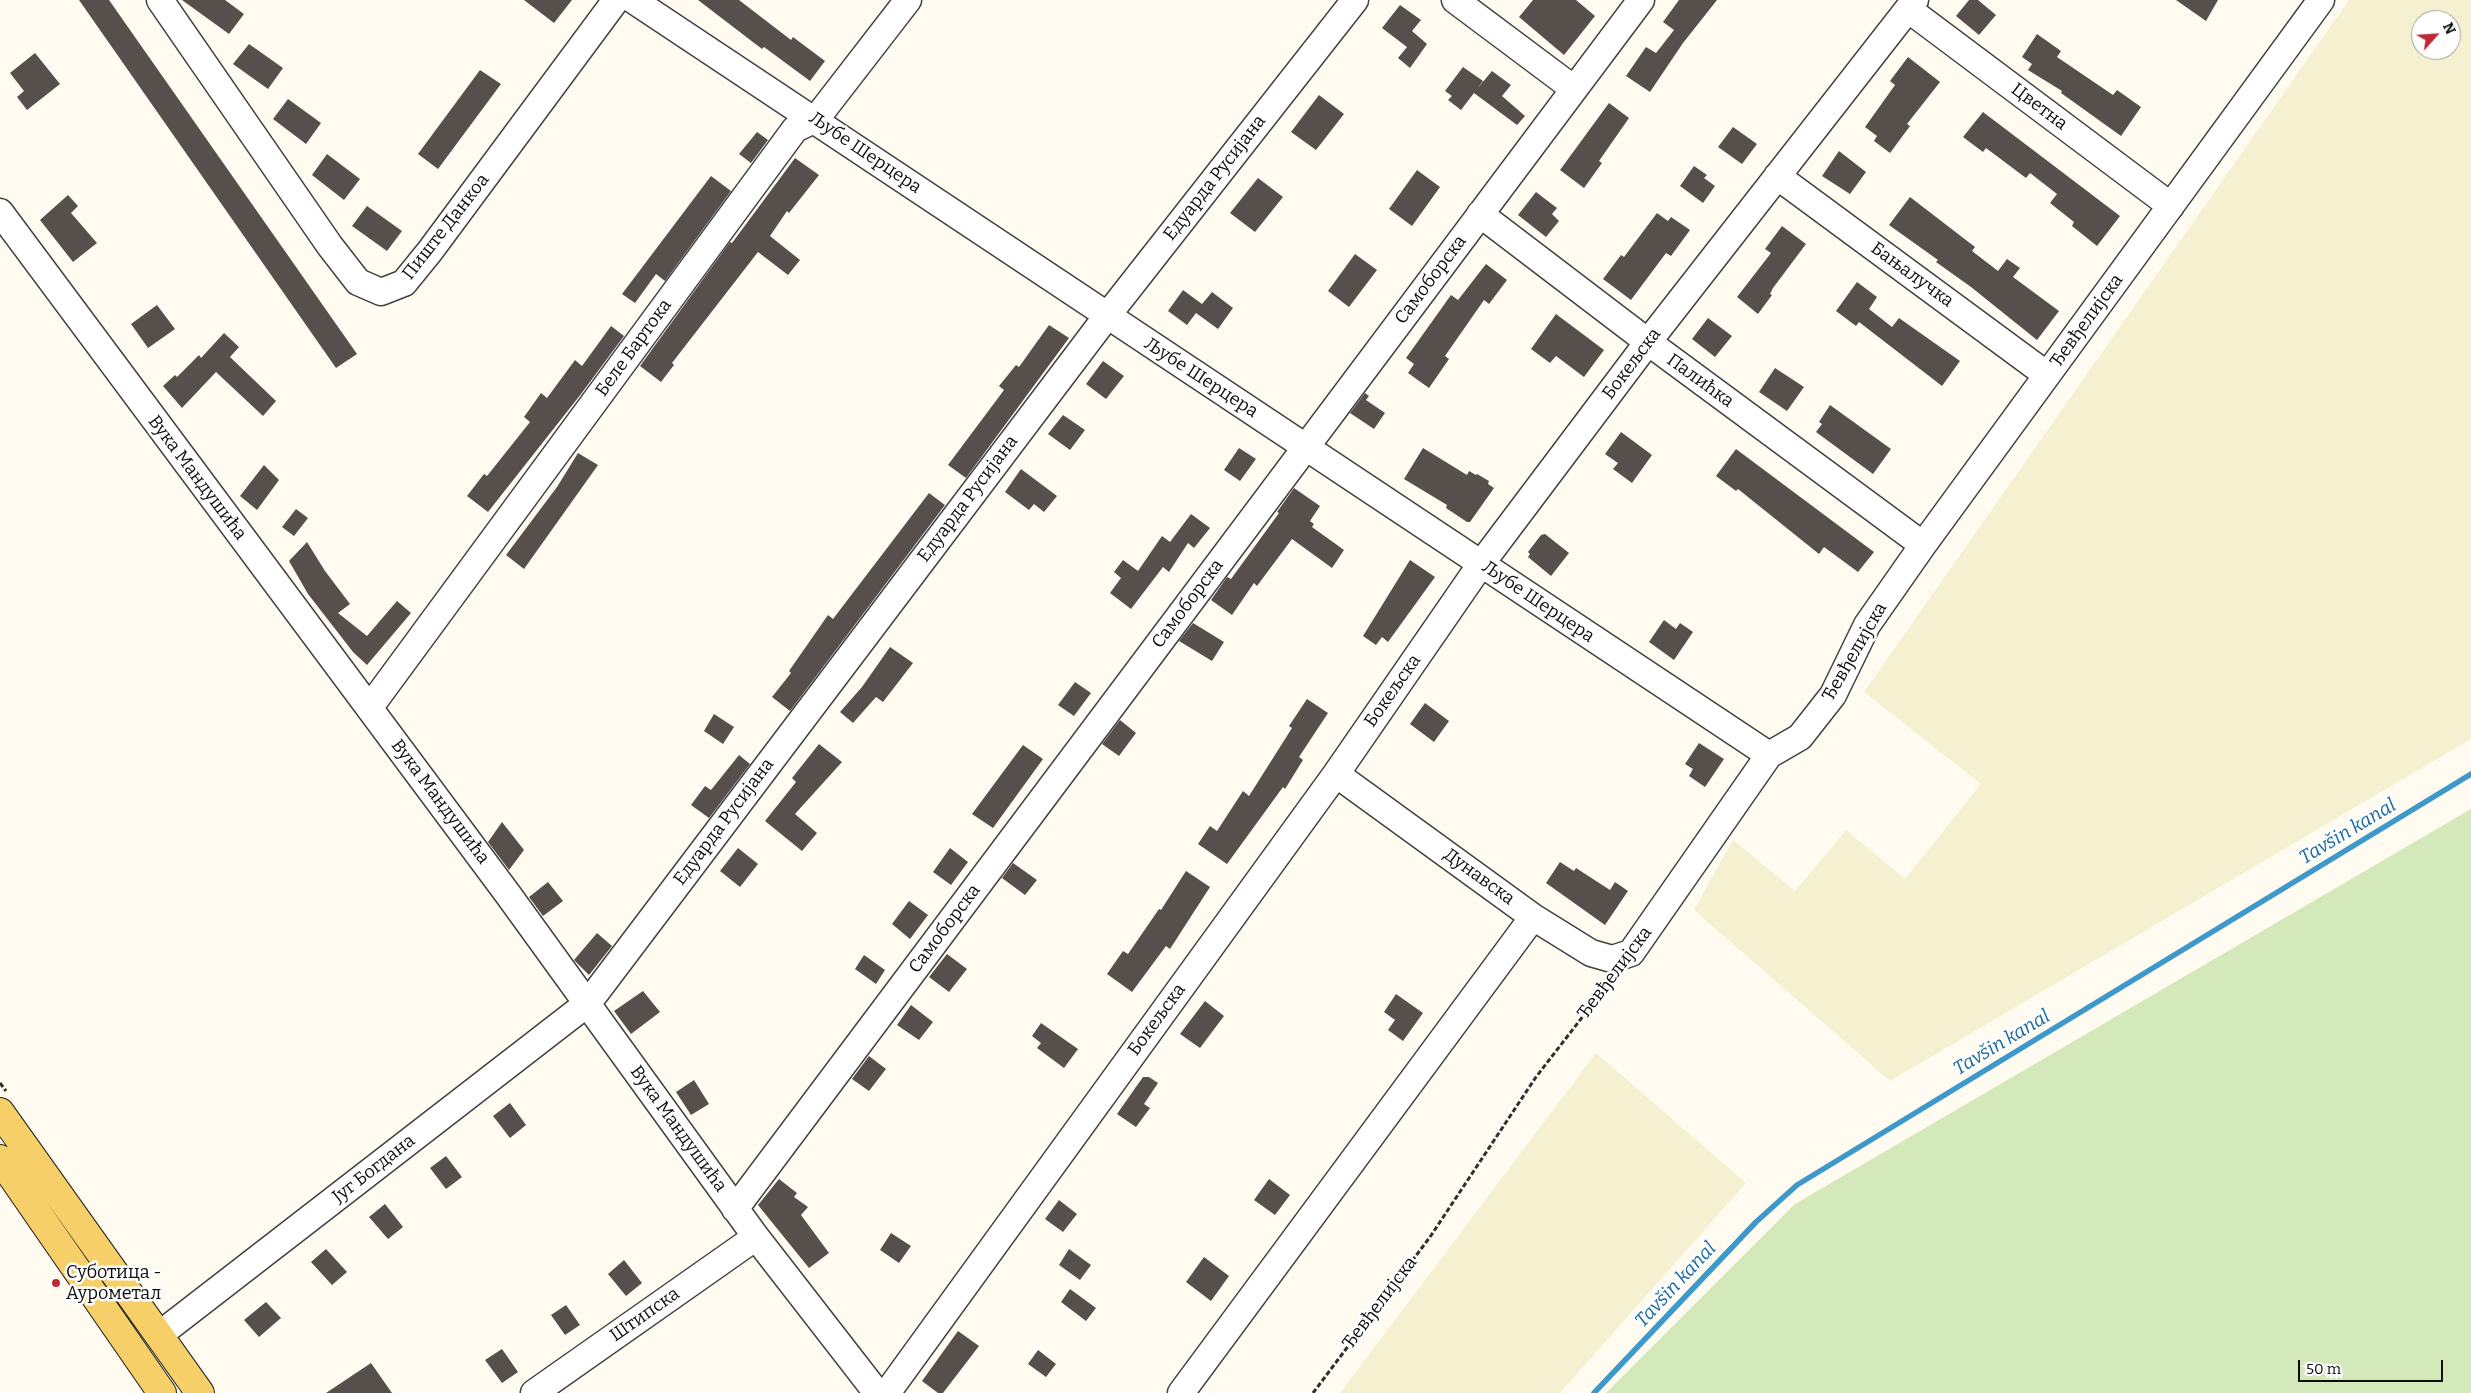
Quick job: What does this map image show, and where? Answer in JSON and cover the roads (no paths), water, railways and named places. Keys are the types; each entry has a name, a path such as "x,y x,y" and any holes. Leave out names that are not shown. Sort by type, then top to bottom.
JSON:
{"main road":[{"path":"0,1112 200,1393"},
{"path":"0,1160 162,1393"},
{"path":"134,1353 160,1335"}],"street":[{"name":"Пиште Данкоа","path":"160,0 330,246 358,282 381,292 404,283 425,257 616,0"},
{"name":"Љубе Шерцера","path":"634,0 816,119 1107,316 1769,756"},
{"name":"Беле Бартока","path":"370,707 796,129 816,119 908,0"},
{"name":"Едуарда Русијана","path":"588,1002 1107,316 1355,0"},
{"path":"1455,0 1574,89"},
{"name":"Самоборска","path":"735,1209 1641,0"},
{"name":"Ђевђелијска","path":"1631,953 1769,756 1800,737 1833,695 1866,625 2171,206 2315,2"},
{"name":"Цветна","path":"1911,4 2171,206"},
{"name":"Бокељска","path":"887,1393 1336,774 1481,564 1648,342 1911,4"},
{"name":"Бањалучка","path":"1777,176 2047,375"},
{"name":"Вука Мандушића","path":"0,212 588,1002 735,1209 877,1393"},
{"name":"Палићка","path":"1480,214 1648,342 1923,545"},
{"name":"Дунавска","path":"1336,774 1533,917 1590,953 1612,959 1631,953"},
{"path":"1181,1393 1533,917"},
{"name":"Југ Богдана","path":"160,1335 588,1002"},
{"name":"Штипска","path":"534,1393 756,1237"}],"waterway":[{"name":"Tavšin kanal","path":"1594,1393 1756,1222 1797,1185 2471,774"}],"place":[{"name":"Суботица - Аурометал","path":"56,1283"}]}
